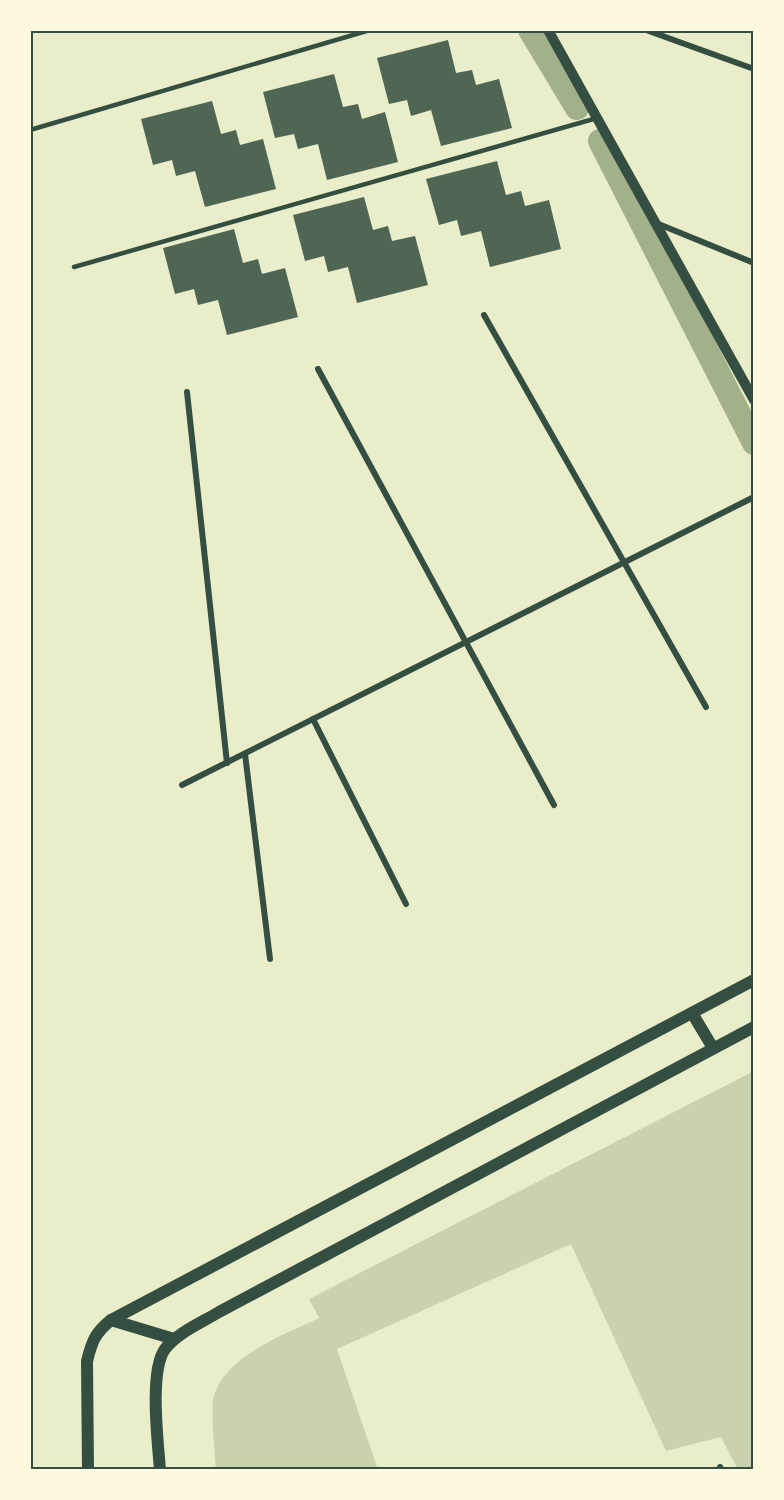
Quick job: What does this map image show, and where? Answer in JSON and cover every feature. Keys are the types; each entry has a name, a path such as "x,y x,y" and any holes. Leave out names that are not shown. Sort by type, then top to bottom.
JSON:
{"main road":[{"path":"88,1470 87,1361 91,1344 98,1331 111,1320 754,980"},
{"path":"692,1013 713,1048"},
{"path":"160,1470 156,1386 159,1359 174,1339 219,1312 754,1027"},
{"path":"111,1320 174,1339"}],"street":[{"path":"548,30 754,400"},
{"path":"646,30 754,69"},
{"path":"655,222 754,263"},
{"path":"484,315 706,707"},
{"path":"318,369 554,805"},
{"path":"187,392 227,763"},
{"path":"182,786 754,496"},
{"path":"313,719 405,904"},
{"path":"245,754 270,959"}],"lane":[{"path":"30,130 370,30"},
{"path":"74,267 597,118"}],"green space":[{"path":"754,1071 754,1470 738,1470 721,1437 666,1451 571,1244 337,1349 378,1470 216,1470 213,1402 221,1382 231,1369 258,1348 319,1318 309,1299"}],"building":[{"path":"448,40 456,73 472,70 476,85 499,79 512,128 441,146 431,110 411,116 407,100 389,104 377,58"},
{"path":"334,74 343,107 358,104 362,119 385,112 398,162 327,180 318,144 298,149 294,134 275,138 263,92"},
{"path":"212,101 221,134 236,130 240,145 263,139 276,189 205,207 195,171 176,176 172,160 153,165 141,119"},
{"path":"497,161 506,195 521,191 525,206 549,200 561,249 490,267 481,231 461,236 457,220 439,225 426,179"},
{"path":"364,197 373,230 388,226 392,241 415,236 428,285 357,303 348,267 328,272 324,256 305,261 293,215"},
{"path":"234,229 243,263 258,259 262,274 285,268 298,317 227,335 218,300 198,305 194,289 175,294 163,248"}],"waterway":[{"path":"530,30 577,108"},
{"path":"600,141 754,443"}]}
